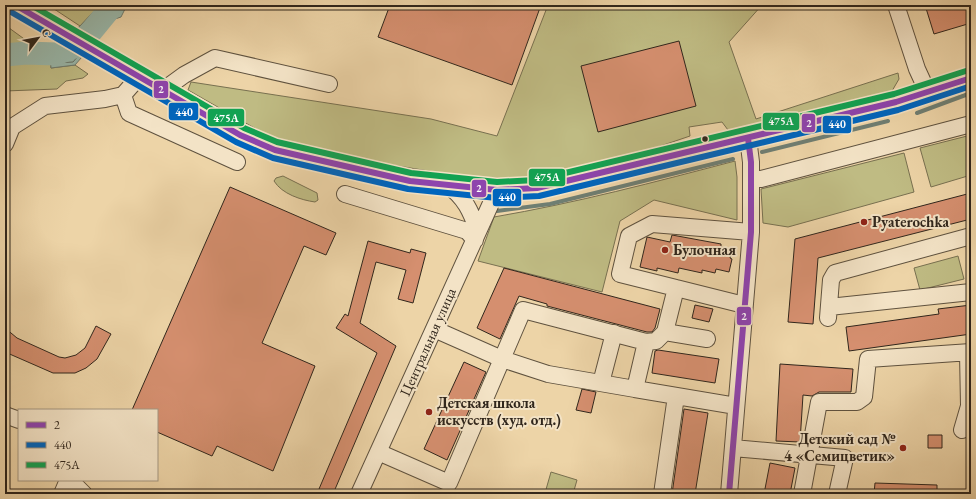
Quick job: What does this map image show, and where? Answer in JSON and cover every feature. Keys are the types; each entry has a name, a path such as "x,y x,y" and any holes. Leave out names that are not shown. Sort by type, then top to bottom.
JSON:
{"main road":[{"path":"23,9 138,78 240,135 276,150 410,181 497,190 537,188 748,138 928,93 971,78"}],"street":[{"path":"896,5 917,68 928,93"},
{"path":"162,91 184,75 215,58 329,84"},
{"path":"5,144 12,127 45,106 105,99 123,95 138,78"},
{"path":"123,95 129,113 237,162"},
{"path":"751,179 761,179 971,124"},
{"path":"729,494 751,232 752,162 748,138"},
{"path":"448,185 457,192 466,203 476,236"},
{"name":"Центральная улица","path":"359,494 497,190"},
{"path":"345,194 467,230 476,236"},
{"path":"744,305 620,274 629,236 652,224 751,232"},
{"path":"971,236 835,273 831,280 829,312 971,292"},
{"path":"378,452 447,489 523,310 646,342 656,341 665,332 676,288"},
{"path":"434,329 502,359 548,374 736,406"},
{"path":"665,332 707,339"},
{"path":"601,383 614,333"},
{"path":"635,389 646,342"},
{"path":"802,494 819,402 857,402 864,397 868,359 970,353 969,406 962,430"},
{"path":"662,494 676,396"},
{"path":"5,415 18,420"},
{"path":"733,448 844,458 837,494"},
{"path":"62,494 68,481"},
{"path":"70,481 84,494"}],"shaded area":[{"path":"48,5 100,5 80,26"},
{"path":"548,5 762,5 729,42 756,119 898,73 899,79 892,91 862,101 757,126 728,130 722,122 689,127 690,136 643,152 544,177 510,179 459,176 386,164 277,141 188,90 191,82 431,119 497,136"},
{"path":"5,25 27,41 50,52 51,68 75,65 88,74 83,78 66,81 57,89 5,91"},
{"path":"971,135 971,175 931,187 920,148"},
{"path":"904,153 914,192 788,227 763,223 761,189"},
{"path":"735,161 737,177 737,220 654,200 620,221 602,292 478,261 494,217 585,199"},
{"path":"283,176 317,193 318,200 315,202 304,200 287,193 277,186 274,181 276,178"},
{"path":"958,256 964,279 920,290 914,268"},
{"path":"551,472 577,480 573,494 545,493"}],"water":[{"path":"100,5 127,5 121,17 115,19 75,65 51,68 50,52 80,26"}],"building":[{"path":"390,5 541,5 512,85 378,37"},
{"path":"925,5 971,5 971,23 934,34"},
{"path":"679,41 696,106 598,132 581,66"},
{"path":"230,187 336,233 326,255 304,246 262,343 315,366 273,471 217,446 212,456 158,432 158,409 132,409"},
{"path":"971,193 971,219 818,258 813,324 788,322 795,239"},
{"path":"672,235 721,244 721,247 732,250 730,258 732,259 729,272 716,269 715,273 702,270 702,273 679,268 678,273 657,268 657,271 640,267 647,237 670,242"},
{"path":"368,241 410,253 411,249 426,253 413,303 398,299 406,270 376,262 360,323 396,346 333,494 331,494 319,489 377,353 336,328 345,314 348,316"},
{"path":"504,268 660,309 655,328 652,332 647,332 547,306 547,304 519,296 500,339 477,328"},
{"path":"695,305 713,309 709,322 692,318"},
{"path":"971,305 971,334 849,351 846,327 939,314 938,309"},
{"path":"96,326 111,334 97,359 86,368 75,373 53,373 5,352 5,328 17,338 59,357 65,358 76,355 85,348"},
{"path":"658,350 719,359 715,383 652,373 655,351"},
{"path":"464,362 486,372 447,460 424,449"},
{"path":"780,364 853,369 851,392 819,392 812,396 803,395 800,442 776,441"},
{"path":"582,389 596,392 591,413 576,410"},
{"path":"684,409 708,413 695,494 672,494"},
{"path":"928,435 942,435 942,448 928,448"},
{"path":"770,463 795,468 790,494 764,494"},
{"path":"875,483 937,485 937,494 874,494"}],"waterway":[{"path":"5,55 26,53 56,54 81,44 113,5"},
{"path":"917,113 971,93"},
{"path":"762,152 888,121"},
{"path":"497,211 550,204 733,159"}],"transit line":[{"name":"2","path":"15,5 240,135 275,150 410,181 497,190 537,188 896,102 971,78"},
{"name":"475А","path":"31,5 244,128 277,142 411,173 497,182 536,180 894,94 969,70"},
{"name":"440","path":"11,12 236,142 273,158 408,189 497,198 539,196 898,110 971,86"},
{"name":"2","path":"729,494 751,232 751,162 748,138"}],"place":[{"name":"Pyaterochka","path":"864,222"},
{"name":"Булочная","path":"665,250"},
{"name":"Детская школа искусств (худ. отд.)","path":"429,412"},
{"name":"Детский сад № 4 «Семицветик»","path":"903,448"}]}
